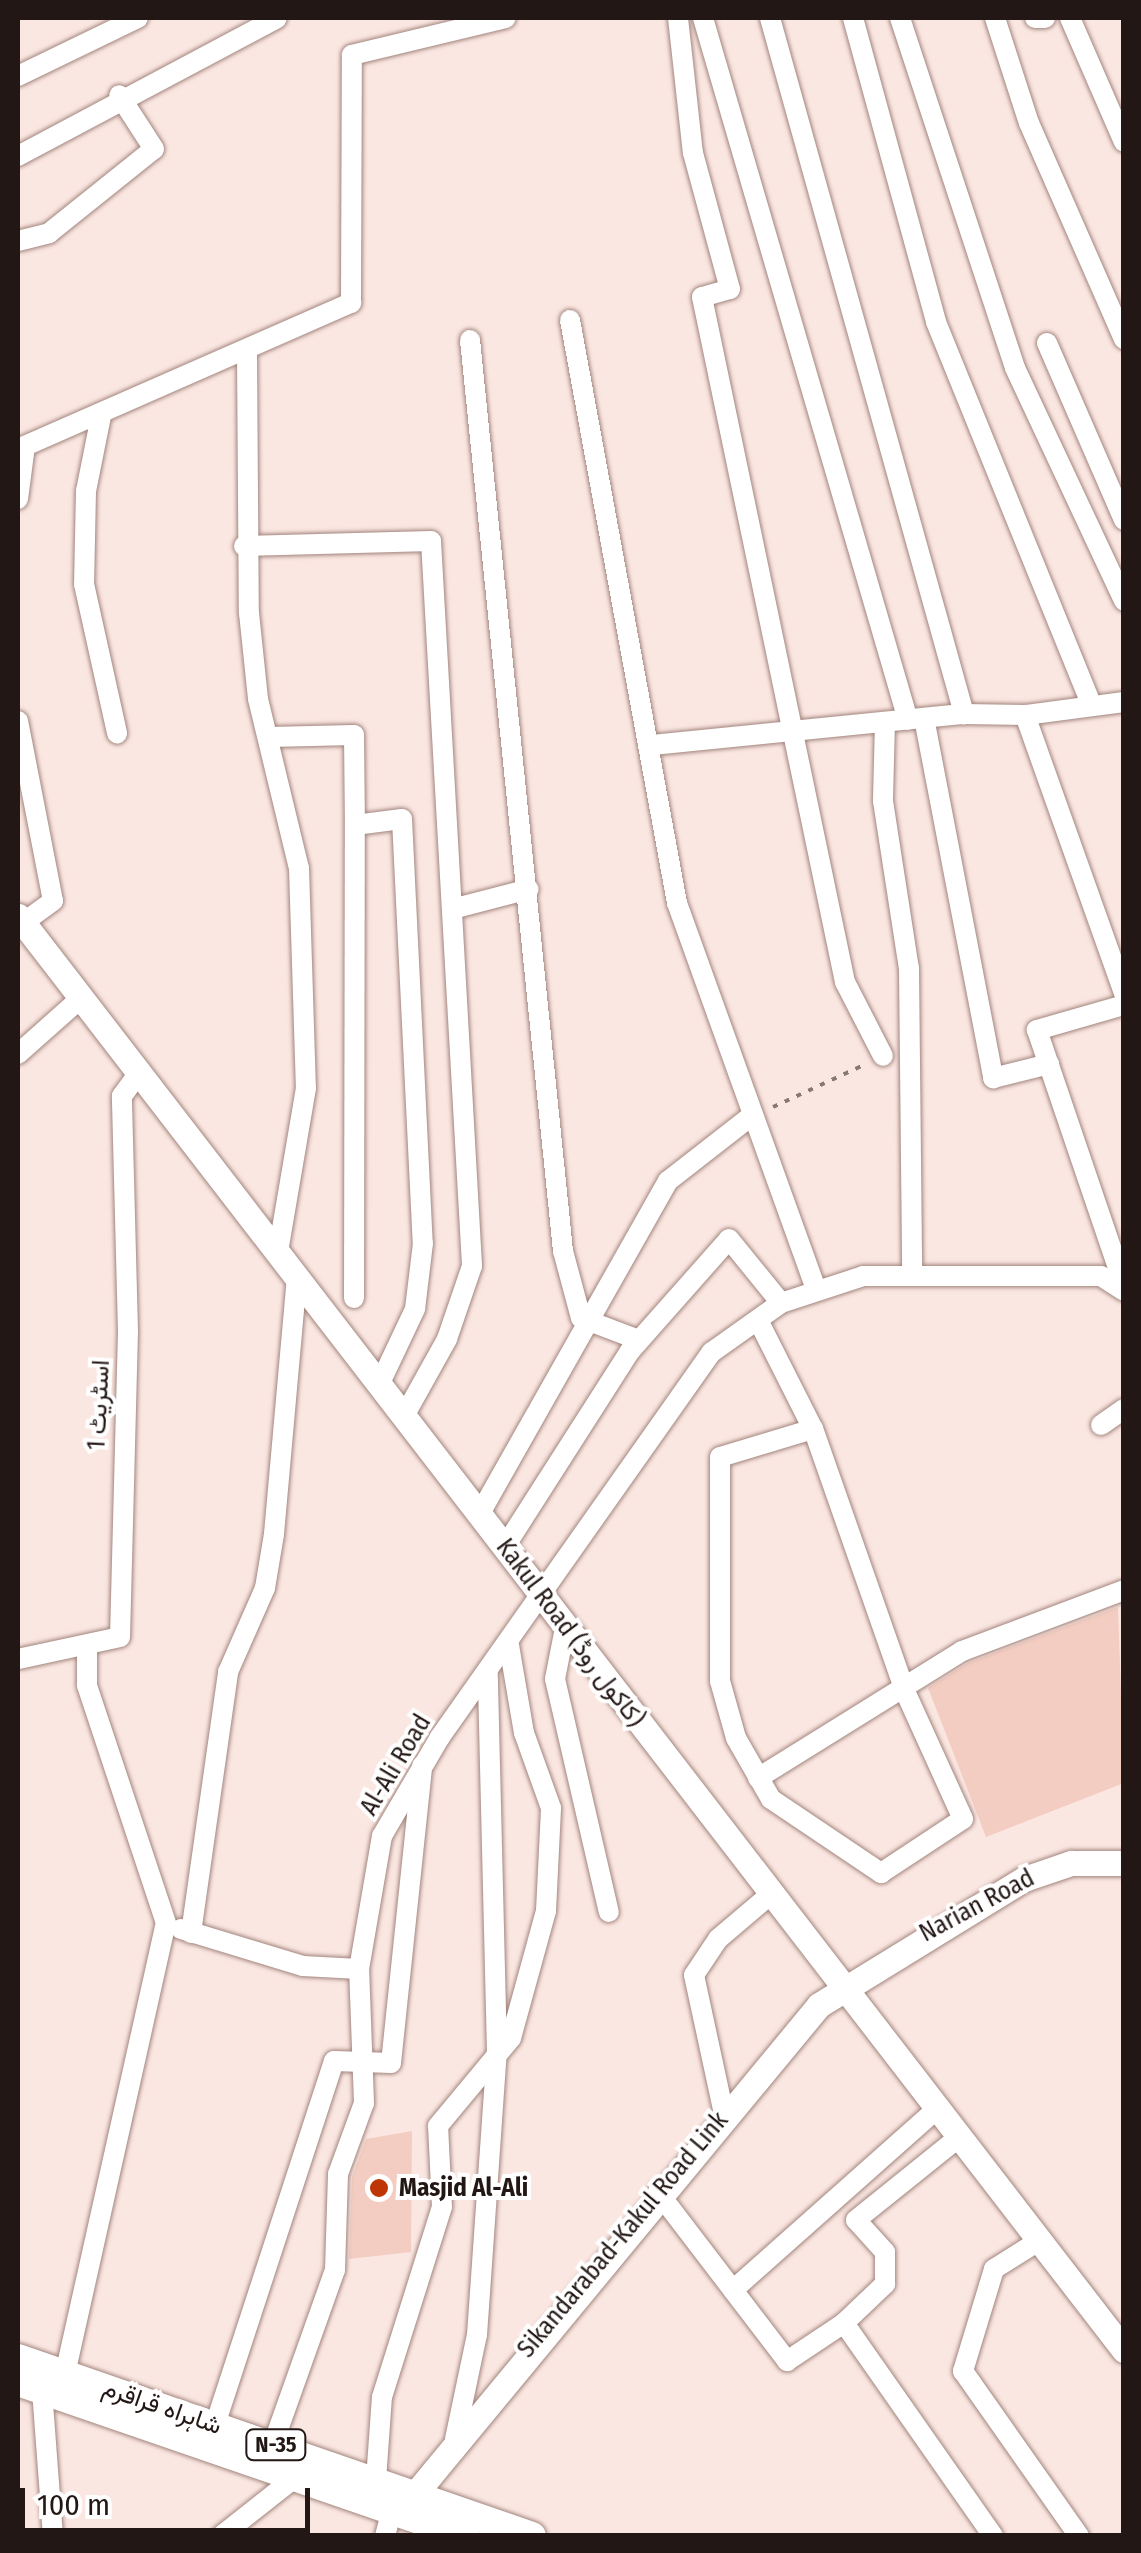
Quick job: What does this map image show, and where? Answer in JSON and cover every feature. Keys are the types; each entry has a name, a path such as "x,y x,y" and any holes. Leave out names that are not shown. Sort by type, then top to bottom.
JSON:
{"highway":[{"name":"شاہراہ قراقرم","path":"18,2358 41,2382 466,2536"},
{"name":"شاہراہ قراقرم","path":"41,2382 216,2424 376,2480 398,2513 532,2536"}],"main road":[{"name":"Kakul Road (کاکول روڈ)","path":"20,920 1124,2350"},
{"name":"Narian Road","path":"842,1985 1024,1879 1070,1863 1124,1863"},
{"name":"Sikandarabad-Kakul Road Link","path":"398,2513 658,2192 842,1985"}],"street":[{"path":"18,76 138,18"},
{"path":"18,156 119,95 277,18"},
{"path":"18,498 22,447 248,352 351,303 352,55 506,18"},
{"path":"678,18 694,153 730,290 702,297 798,731 845,982 883,1056"},
{"path":"703,18 916,719 993,1078 1048,1064"},
{"path":"770,18 964,714"},
{"path":"854,18 936,322 1091,704"},
{"path":"900,18 1015,368 1124,601"},
{"path":"995,18 1029,123 1124,339"},
{"path":"1035,18 1045,18"},
{"path":"1070,18 1124,142"},
{"path":"18,241 49,233 154,149 119,95"},
{"path":"570,320 652,745 677,903 750,1117 815,1287 912,1276 1102,1276 1124,1288"},
{"path":"470,340 564,1251 581,1318 639,1340"},
{"path":"1047,343 1124,520"},
{"path":"248,352 244,546 268,737 300,868 306,1088 278,1252"},
{"path":"101,416 86,491 84,584 118,733"},
{"path":"244,546 431,542 456,908 472,1266 447,1338 403,1418"},
{"path":"652,745 964,714 1025,715 1124,702"},
{"path":"1025,715 1124,993"},
{"path":"18,721 53,900 20,920"},
{"path":"885,722 883,801 909,968 912,1276"},
{"path":"268,737 354,734 354,1298"},
{"path":"355,825 402,819 423,1243 415,1309 380,1385"},
{"path":"456,908 528,889"},
{"path":"18,1054 81,998"},
{"path":"1124,1005 1038,1030 1124,1288"},
{"name":"اسٹریٹ 1","path":"18,1657 120,1637 128,1331 122,1096 138,1074"},
{"path":"479,1515 593,1322 668,1181 750,1117"},
{"path":"504,1548 639,1340 729,1240 781,1304"},
{"path":"191,1933 228,1672 266,1588 296,1276"},
{"name":"Al-Ali Road","path":"273,2444 335,2270 338,2174 364,2103 368,2065 358,1968 382,1836 423,1764 544,1601 712,1352 781,1304 815,1287"},
{"path":"758,1320 813,1429 905,1692 964,1819 881,1874 771,1799 758,1778 720,1681 720,1457 813,1429"},
{"path":"1101,1426 1124,1409"},
{"path":"758,1778 905,1692 962,1652 1124,1590"},
{"path":"564,1628 555,1679 610,1912"},
{"path":"53,2536 41,2382 166,1922 87,1685 87,1646"},
{"path":"376,2480 382,2397 442,2207 438,2126 511,2038 546,1911 551,1808 524,1733 509,1646"},
{"path":"456,2439 477,2335 496,2059 488,1672"},
{"path":"216,2424 334,2061 391,2064 423,1764"},
{"path":"724,2114 694,1975 718,1939 771,1894"},
{"path":"166,1922 303,1966 358,1968"},
{"path":"733,2290 936,2110"},
{"path":"658,2192 786,2361 844,2322 885,2284 885,2252 856,2220 958,2138"},
{"path":"1037,2242 994,2269 964,2371 1079,2536"},
{"path":"844,2322 992,2536"},
{"path":"222,2536 297,2476"}],"path":[{"path":"750,1117 883,1056"}],"building":[{"path":"1118,1607 1124,1783 986,1837 928,1688 968,1663"},
{"name":"Masjid Al-Ali","path":"412,2131 411,2252 349,2259 352,2177 366,2139"}],"place":[{"name":"Masjid Al-Ali","path":"379,2188"}]}
